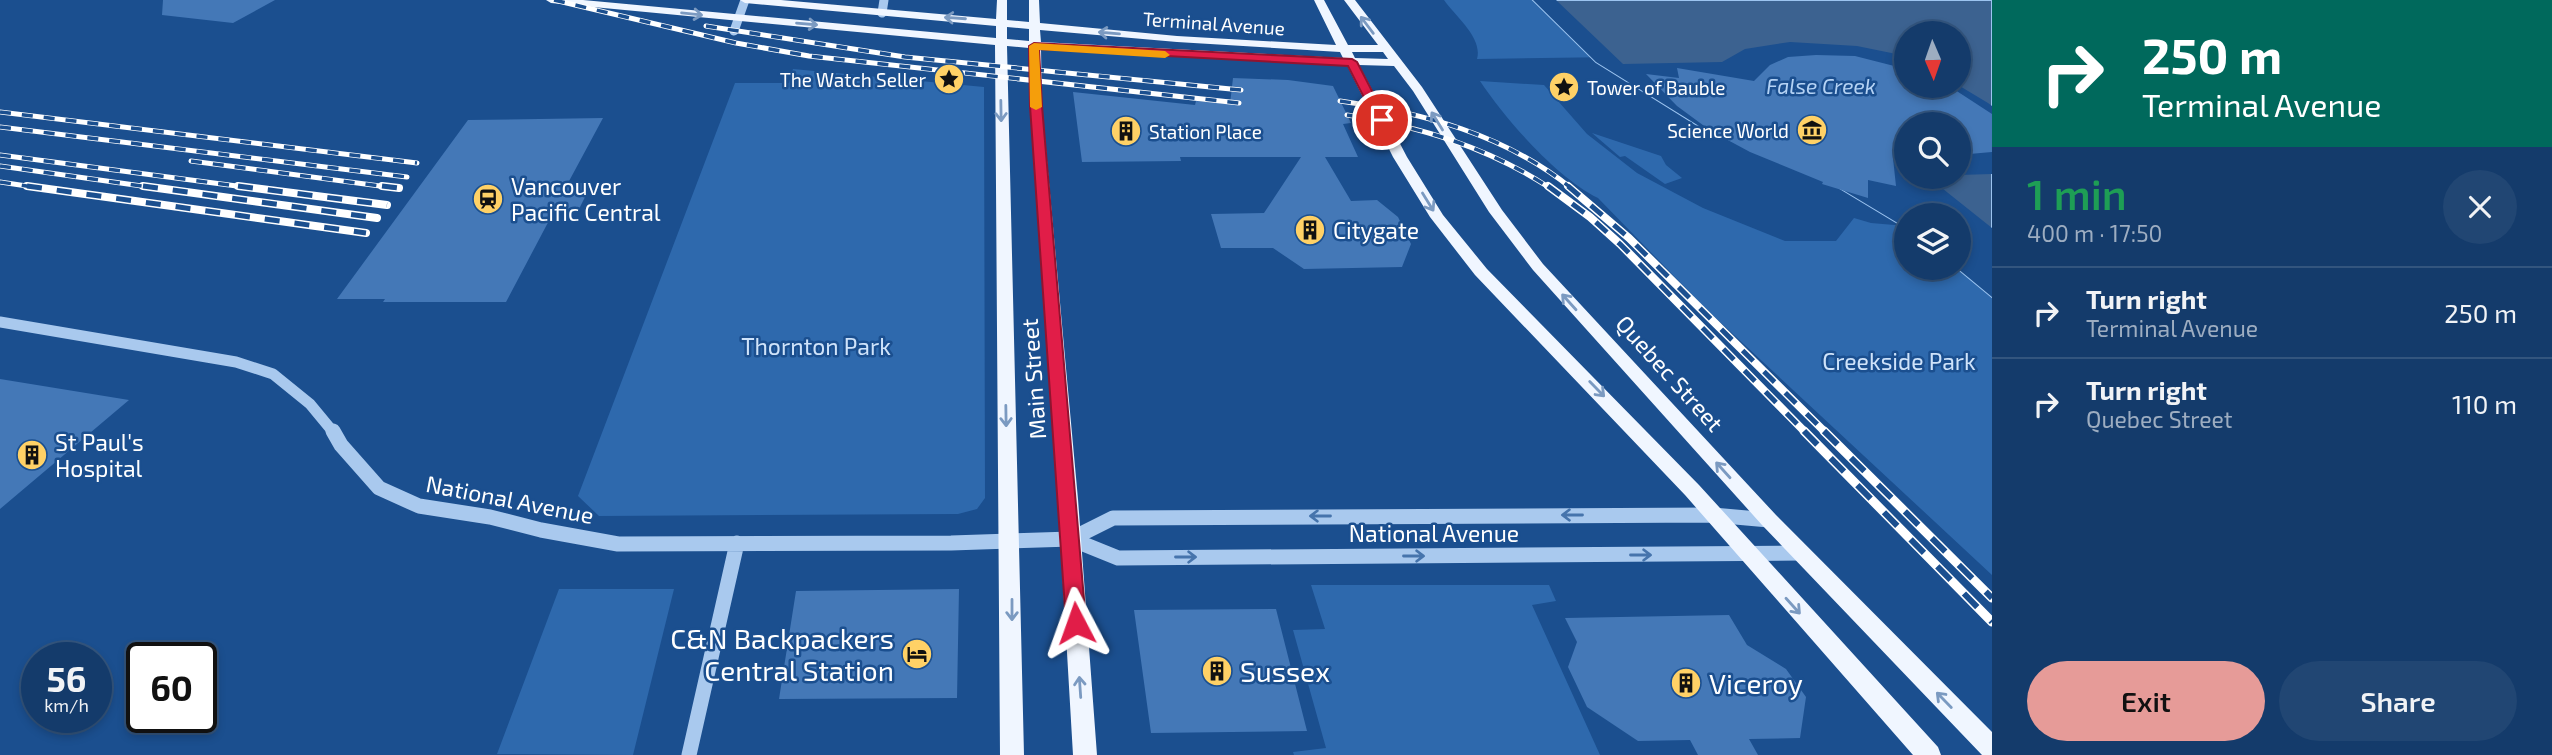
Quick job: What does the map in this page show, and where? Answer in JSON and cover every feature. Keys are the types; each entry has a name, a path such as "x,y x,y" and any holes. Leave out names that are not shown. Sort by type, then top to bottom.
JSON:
{"main road":[{"name":"Terminal Avenue","path":"551,0 638,4 739,18 1034,46 1352,62 1393,56"},
{"name":"Terminal Avenue","path":"745,0 1177,39 1344,49 1393,56"},
{"name":"Main Street","path":"1002,0 1012,755"},
{"name":"Main Street","path":"1034,0 1036,106 1071,539 1085,755"},
{"path":"1320,0 1413,177 1437,217 1481,272 1600,392 1929,755"},
{"name":"Quebec Street","path":"1349,0 1393,56 1496,212 1538,267 1769,520 1992,749"}],"street":[{"path":"734,30 745,0"},
{"path":"881,13 884,0"},
{"name":"National Avenue","path":"0,322 236,362 274,374 328,423 341,445 379,488 419,506 490,517 541,530 618,544 1071,539 1118,558 1802,553"},
{"name":"National Avenue","path":"1071,539 1112,518 1713,515 1769,520"},
{"path":"689,755 737,543"}],"green space":[{"path":"1444,0 1556,0 1616,57 1477,59 1476,43"},
{"name":"Thornton Park","path":"793,69 984,87 985,498 977,509 958,514 599,516 578,496 735,83 789,83"},
{"name":"Creekside Park","path":"1480,81 1544,85 1587,134 1637,173 1703,208 1785,241 1836,241 1854,218 1894,225 1894,280 1971,280 1971,253 1992,228 1992,575 1705,308 1598,198 1582,189 1549,162 1504,113"},
{"path":"1592,133 1661,156 1666,165 1682,178 1665,184 1625,156 1620,157"},
{"path":"1311,585 1549,585 1556,601 1532,605 1600,755 1294,755 1293,752 1326,748 1293,630 1325,629"},
{"path":"559,589 674,589 633,755 497,754"}],"water":[{"name":"False Creek","path":"1533,0 1992,0 1992,297 1971,280 1971,203 1894,203 1894,221 1808,169 1707,131 1596,62"}],"pier":[{"name":"Science World","path":"1533,0 1556,0 1623,64 1722,62 1745,49 1790,42 1857,46 1894,54 1894,98 1971,98 1971,93 1992,106 1992,174 1971,175 1971,112 1894,112 1894,189 1943,189 1961,203 1894,203 1894,221 1808,169 1707,131 1596,62"},
{"name":"Science World","path":"1971,211 1992,228 1992,297 1971,280"}],"building":[{"path":"163,0 275,0 233,23 162,15"},
{"name":"Science World","path":"1855,56 1894,66 1894,98 1967,98 1992,114 1992,152 1971,154 1971,112 1894,112 1894,186 1868,180 1868,198 1822,184 1823,182 1750,152 1711,131 1677,106 1646,74 1679,78 1677,68 1754,81 1770,65 1788,57"},
{"path":"1233,78 1288,80 1333,86 1351,123 1343,124 1358,157 1325,157 1351,201 1377,200 1398,217 1411,244 1402,267 1304,269 1273,248 1221,248 1211,214 1264,213 1301,157 1180,157 1181,161 1082,162 1073,92 1195,105 1196,101 1230,104"},
{"path":"603,118 568,183 592,183 577,213 553,213 506,302 383,302 385,299 337,299 468,120"},
{"name":"St Paul's Hospital","path":"0,379 129,400 0,509"},
{"path":"959,589 957,698 779,699 796,591"},
{"name":"Sussex","path":"1276,609 1307,731 1151,733 1134,610"},
{"name":"Viceroy","path":"1729,615 1747,645 1786,669 1806,697 1800,738 1749,739 1758,755 1698,755 1690,740 1638,741 1587,707 1568,667 1577,642 1565,618"}],"railway":[{"path":"554,0 736,43 809,56 1239,103"},
{"path":"706,26 905,57 1241,90"},
{"path":"1340,101 1402,112 1462,129 1518,153 1571,188"},
{"path":"0,112 417,163"},
{"path":"1347,115 1401,126 1453,141 1502,161 1550,188"},
{"path":"0,127 407,177"},
{"path":"0,155 252,188"},
{"path":"191,161 395,188"},
{"path":"0,166 156,188"},
{"path":"0,182 40,188"},
{"path":"27,186 366,233"},
{"path":"143,186 377,218"},
{"path":"238,186 387,205"},
{"path":"382,186 399,188"},
{"path":"1548,186 1590,217 1620,244 1806,433"},
{"path":"1568,186 1629,238 1826,433"},
{"path":"1804,431 1992,622"},
{"path":"1824,431 1992,598"}],"slow traffic":[{"path":"1036,107 1034,46 1165,55"}],"place":[{"name":"The Watch Seller","path":"949,79"},
{"name":"Tower of Bauble","path":"1564,87"},
{"name":"Science World","path":"1812,130"},
{"name":"Station Place","path":"1126,131"},
{"name":"Vancouver Pacific Central","path":"488,199"},
{"name":"Citygate","path":"1310,230"},
{"name":"St Paul's Hospital","path":"32,455"},
{"name":"C&N Backpackers Central Station","path":"917,654"},
{"name":"Sussex","path":"1217,671"},
{"name":"Viceroy","path":"1686,683"}],"route":[{"path":"1076,623 1036,106 1034,46 1149,54 1352,62 1382,120"}]}
